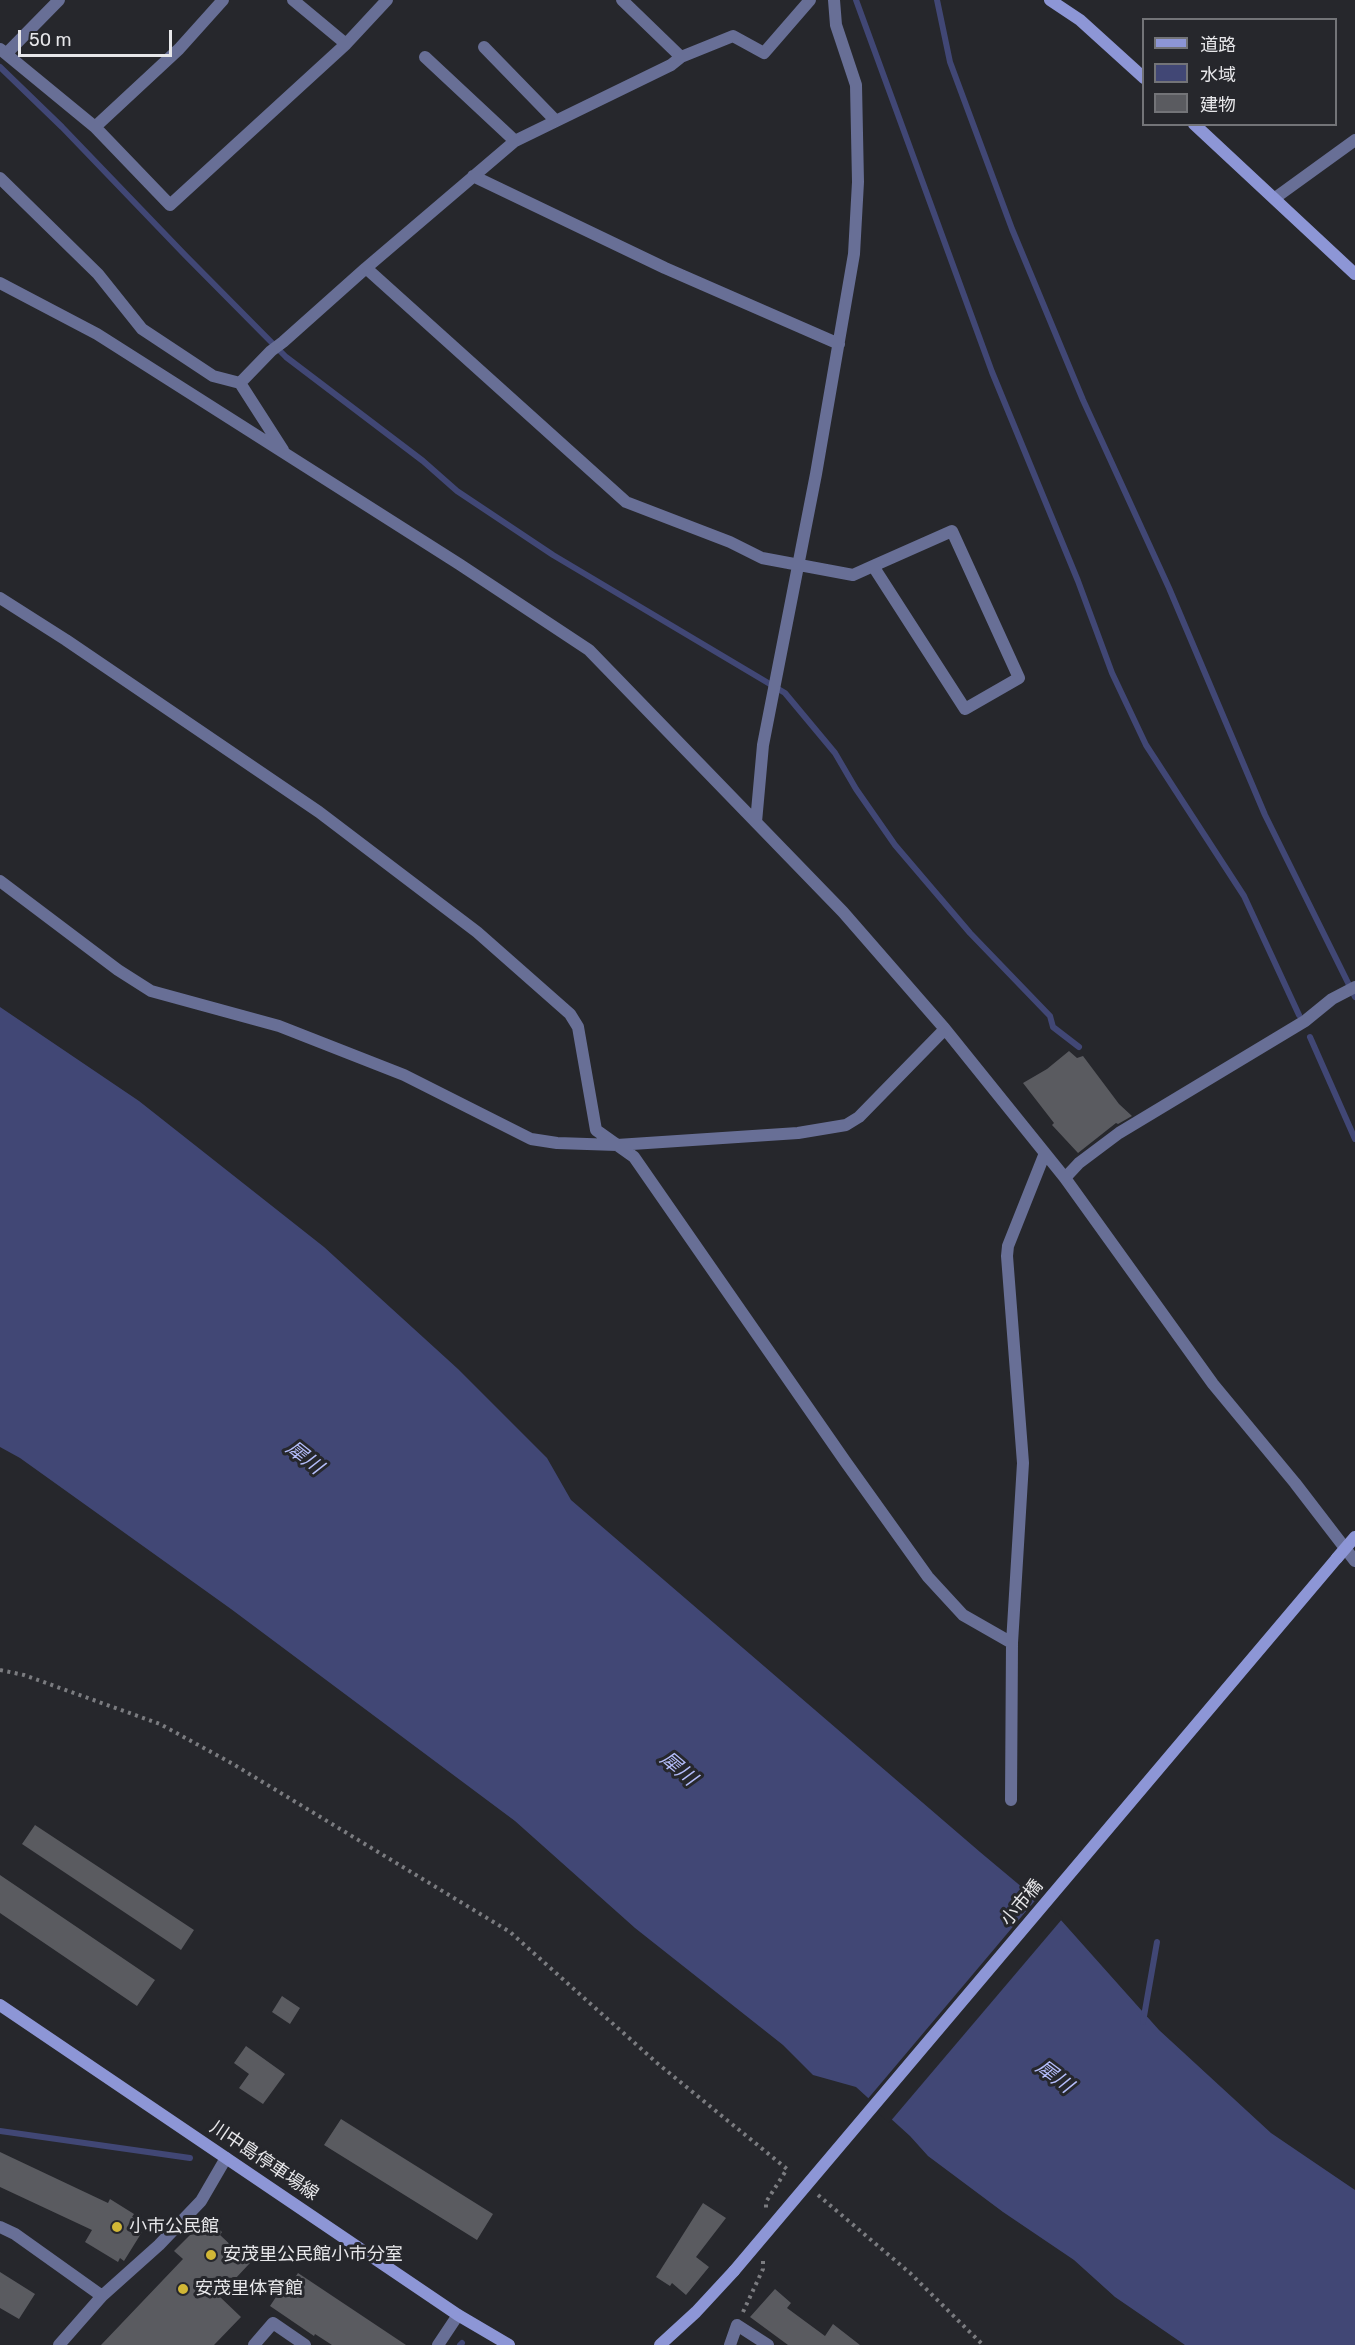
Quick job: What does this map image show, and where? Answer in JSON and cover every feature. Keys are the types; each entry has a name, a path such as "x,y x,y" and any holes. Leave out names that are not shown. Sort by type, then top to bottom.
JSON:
{"main road":[{"path":"1050,0 1080,20 1142,77"},
{"path":"1196,126 1355,274"},
{"path":"1346,1547 1355,1537"},
{"name":"小市橋","path":"661,2345 734,2271 1346,1547"},
{"name":"川中島停車場線","path":"0,2005 458,2315 509,2345"}],"street":[{"path":"59,0 3,51 95,127 170,205 346,44 387,0"},
{"path":"95,127 179,49 223,0"},
{"path":"293,0 346,44"},
{"path":"622,0 681,57"},
{"path":"240,383 271,351 515,141 671,65 681,57 733,36 764,53 810,0"},
{"path":"756,822 763,745 854,254 858,182 856,85 836,25 834,0"},
{"path":"484,47 556,122"},
{"path":"425,57 515,141"},
{"path":"1275,198 1355,140"},
{"path":"473,176 665,268 839,344"},
{"path":"0,178 98,274 142,329 213,376 240,383 285,453"},
{"path":"366,268 626,502 730,542 762,558 853,575 873,566 952,531 1019,678 965,709 873,566"},
{"path":"0,283 97,334 459,564 589,650 843,912 945,1029 1065,1178 1214,1384 1355,1561"},
{"path":"0,598 66,640 319,812 477,933 570,1014 578,1027 596,1130 634,1157 928,1577 963,1616 1012,1643"},
{"path":"0,881 118,970 151,991 279,1026 404,1075 531,1139 557,1143 617,1145 798,1133 846,1125 860,1117 945,1029"},
{"path":"1065,1178 1119,1133 1305,1021 1332,999 1355,987"},
{"path":"1011,1800 1012,1643 1023,1463 1007,1256 1008,1246 1046,1154"},
{"path":"66,2342 102,2296 159,2244 201,2201 226,2158"},
{"path":"0,2228 15,2234 102,2296"},
{"path":"438,2345 458,2315"},
{"path":"254,2345 273,2323 305,2345"},
{"path":"730,2345 737,2325 768,2345"}],"path":[{"path":"0,1670 24,1676 160,1724 233,1764 510,1932 657,2063 796,2176"},
{"path":"765,2213 766,2202 787,2169"},
{"path":"813,2191 910,2273 983,2345"},
{"path":"737,2325 763,2269 763,2258"}],"water":[{"name":"犀川","path":"0,1007 139,1101 324,1247 458,1369 547,1458 571,1500 1060,1919 1159,2030 1271,2133 1355,2190 1355,2345 1185,2345 1115,2297 1074,2260 1003,2212 928,2156 910,2136 856,2087 813,2075 783,2045 635,1928 515,1821 231,1609 20,1458 0,1447"}],"pier":[{"path":"1038,1897 1063,1918 889,2123 866,2101"}],"building":[{"path":"1069,1051 1077,1058 1083,1056 1119,1104 1132,1116 1116,1123 1078,1153 1052,1125 1054,1123 1023,1083 1047,1069"},
{"path":"35,1825 194,1930 181,1950 22,1844"},
{"path":"0,1875 155,1980 137,2006 0,1913"},
{"path":"282,1996 300,2008 290,2024 272,2012"},
{"path":"246,2046 285,2074 263,2104 239,2088 249,2074 234,2063"},
{"path":"341,2119 493,2214 477,2240 324,2145"},
{"path":"0,2152 108,2203 110,2199 134,2214 132,2217 143,2224 139,2230 142,2232 124,2261 120,2258 118,2262 85,2242 92,2230 0,2187"},
{"path":"703,2203 726,2218 696,2257 709,2267 686,2295 672,2283 670,2286 656,2277"},
{"name":"安茂里体育館","path":"207,2218 222,2232 220,2235 250,2263 219,2296 241,2317 214,2345 101,2345 183,2259 174,2251"},
{"path":"0,2272 35,2294 19,2319 0,2308"},
{"path":"298,2273 406,2345 332,2345 315,2334 314,2336 270,2306 288,2279 292,2282"},
{"path":"775,2289 791,2303 787,2308 825,2336 833,2324 860,2345 788,2345 750,2317"}],"waterway":[{"path":"856,0 992,372 1078,581 1112,673 1146,745 1244,896 1299,1015"},
{"path":"937,0 950,62 1012,229 1083,400 1169,588 1265,815 1355,997"},
{"path":"0,67 62,127 286,357 423,461 457,491 553,555 785,693 835,753 856,789 895,845 970,933 1050,1016 1053,1027 1079,1047"},
{"path":"1310,1037 1355,1139"},
{"path":"1143,2022 1157,1942"},
{"path":"0,2131 190,2158"}],"place":[{"name":"小市公民館","path":"117,2227"},
{"name":"安茂里公民館小市分室","path":"211,2255"},
{"name":"安茂里体育館","path":"183,2289"}]}
